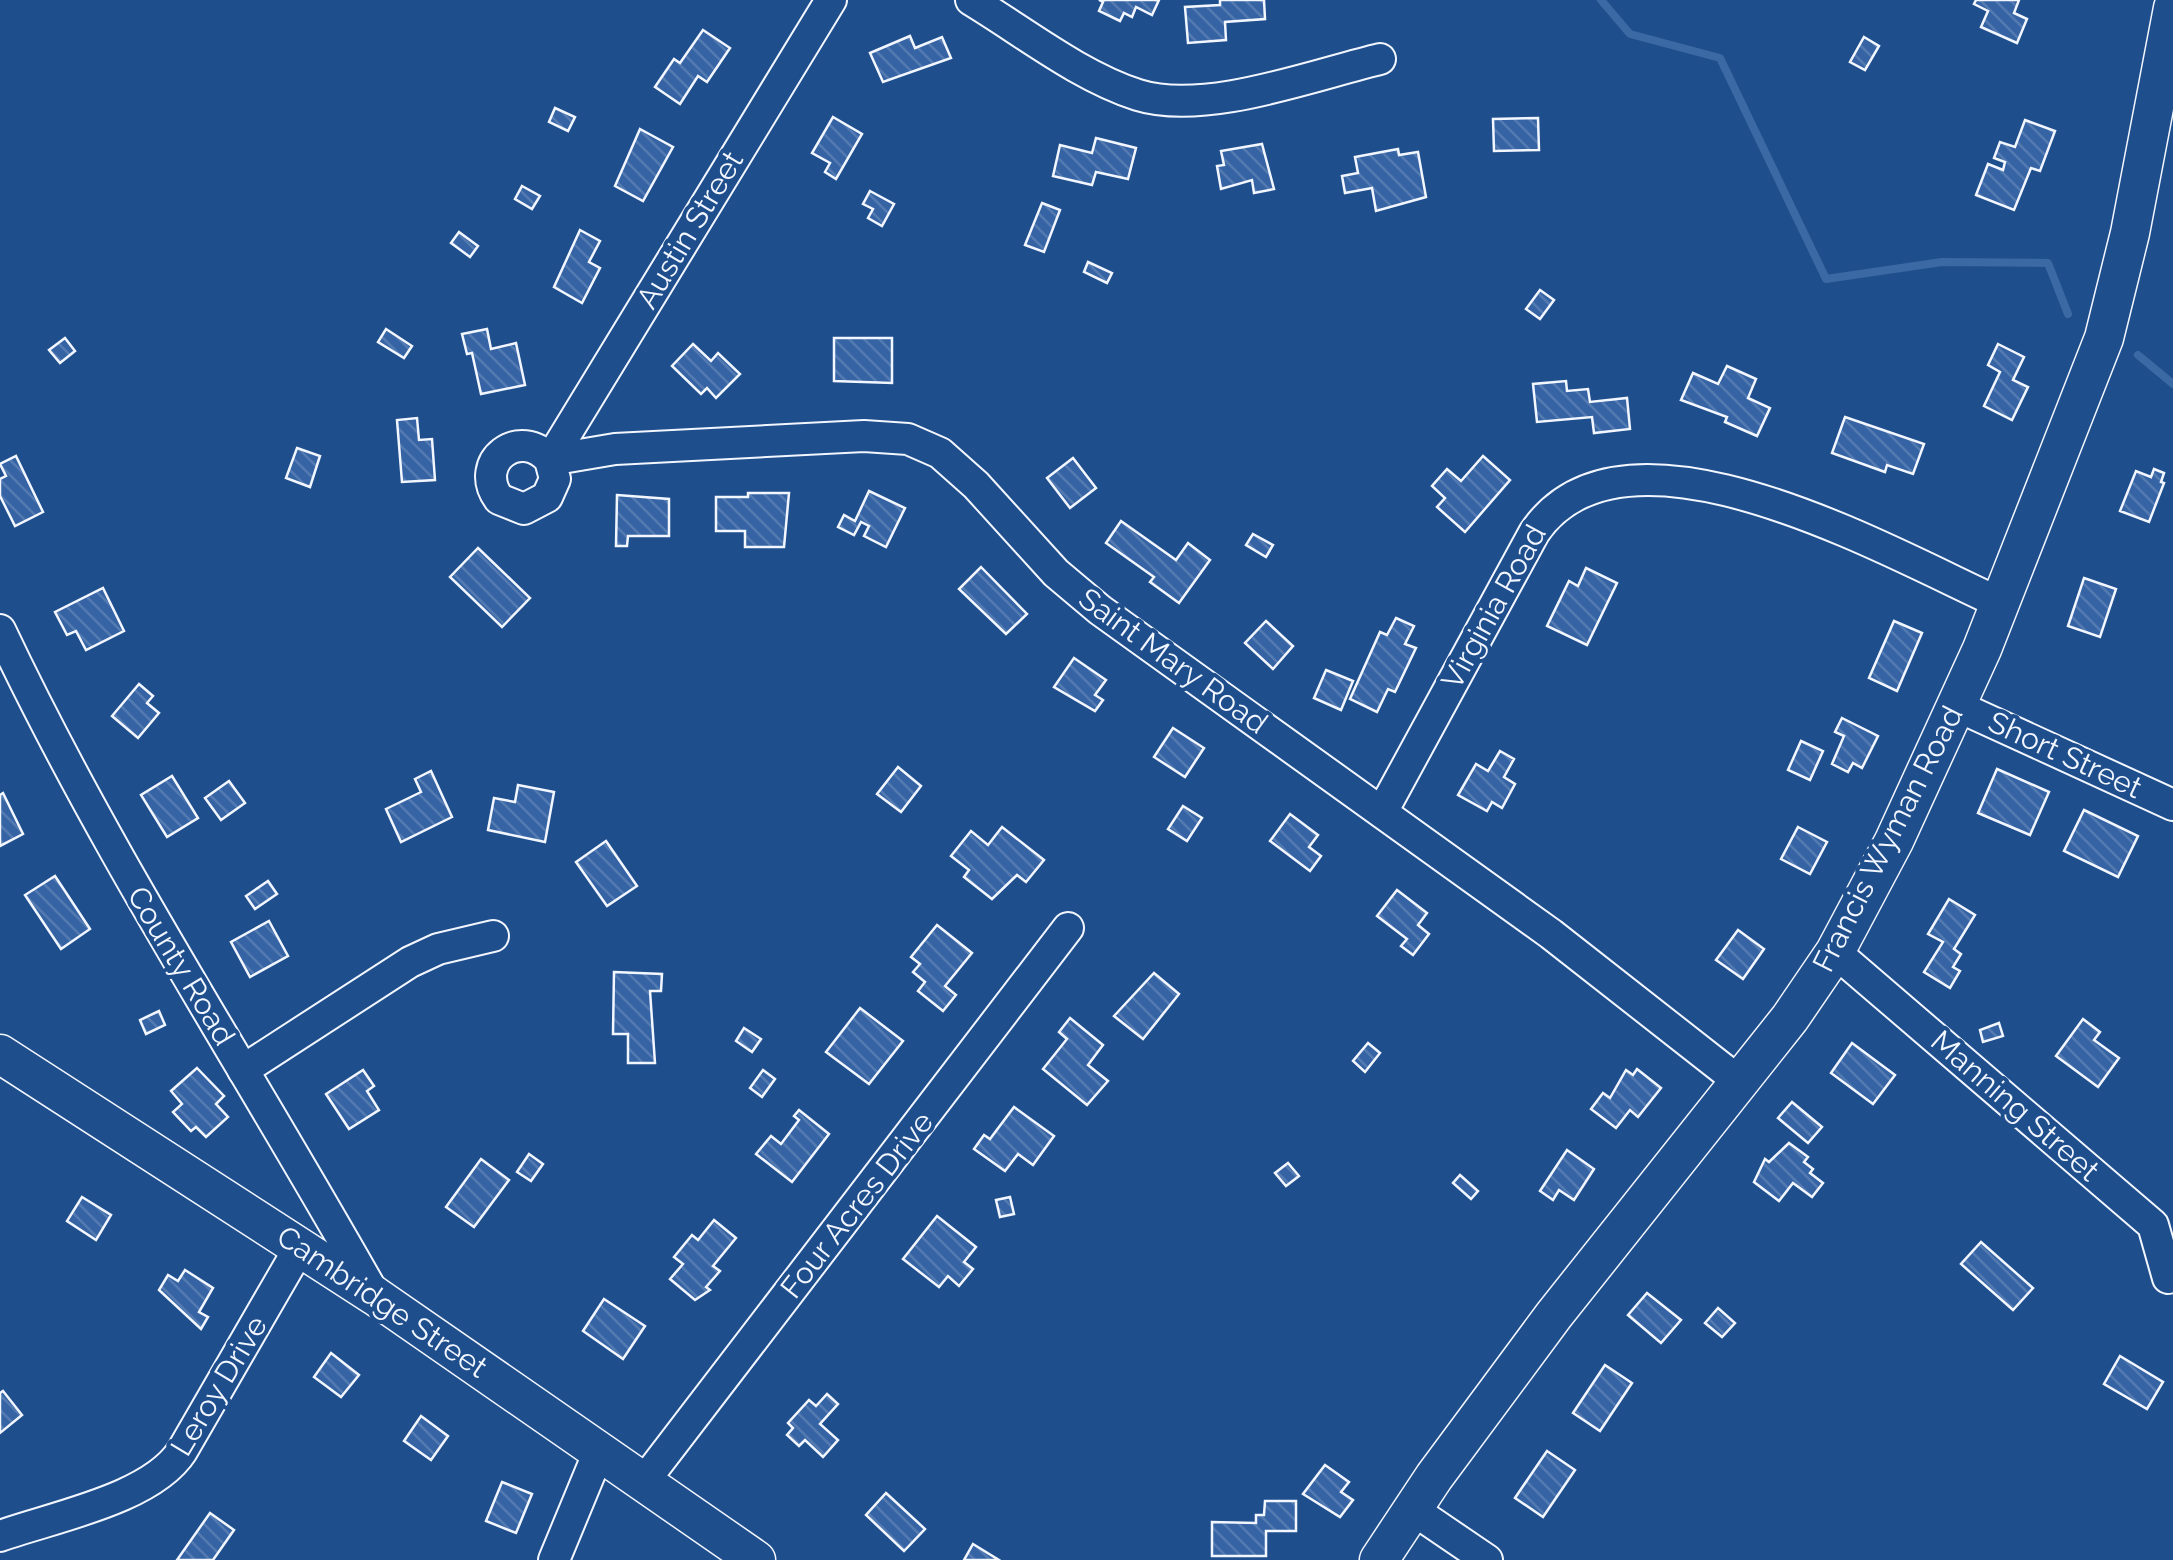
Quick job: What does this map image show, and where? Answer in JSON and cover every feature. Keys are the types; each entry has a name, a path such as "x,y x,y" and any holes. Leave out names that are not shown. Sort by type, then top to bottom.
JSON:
{"main road":[{"name":"Francis Wyman Road","path":"1380,1560 1412,1509 1554,1315 1741,1083 1835,952 1957,706 2111,316 2173,8"},
{"name":"Cambridge Street","path":"0,1054 376,1296 756,1560"}],"street":[{"name":"Austin Street","path":"550,460 830,0"},
{"path":"971,0 1090,72 1138,94 1166,100 1213,98 1380,59"},
{"name":"Saint Mary Road","path":"550,460 614,449 864,436 897,437 928,446 976,486 1074,589 1550,934 1741,1083"},
{"name":"Virginia Road","path":"1382,812 1534,533 1552,508 1582,491 1662,480 1735,490 1792,510 2000,603"},
{"name":"County Road","path":"0,630 106,840 376,1296"},
{"name":"Short Street","path":"1957,706 2173,805"},
{"name":"Four Acres Drive","path":"645,1480 1068,928"},
{"path":"243,1070 410,962 438,950 493,936"},
{"name":"Manning Street","path":"1835,952 2153,1224 2168,1278"},
{"name":"Leroy Drive","path":"0,1536 141,1487 165,1474 300,1247"},
{"path":"554,1560 600,1448"},
{"path":"1412,1509 1486,1560"}],"building":[{"path":"1099,0 1159,0 1152,15 1136,7 1132,17 1124,13 1120,21 1099,11 1103,2"},
{"path":"1220,0 1264,0 1265,19 1225,22 1226,40 1188,43 1185,7 1220,5"},
{"path":"1976,0 2019,0 2014,13 2027,19 2017,43 1981,27 1988,11 1974,4"},
{"path":"703,30 730,48 707,82 698,76 680,104 655,87 674,59 680,63"},
{"path":"910,36 915,48 942,37 951,58 883,82 870,53"},
{"path":"1864,37 1879,46 1865,70 1850,62"},
{"path":"555,108 575,117 568,131 549,122"},
{"path":"833,117 862,134 836,179 825,172 830,163 812,153"},
{"path":"1538,118 1539,150 1494,151 1493,119"},
{"path":"2025,120 2055,131 2040,171 2031,168 2014,210 1976,195 1988,164 2003,170 2005,162 1994,158 2000,142 2015,147"},
{"path":"640,129 673,147 643,201 615,186"},
{"path":"1096,138 1136,148 1128,179 1096,172 1092,185 1053,176 1060,145 1092,153"},
{"path":"1262,144 1274,189 1254,193 1252,180 1221,189 1217,166 1224,165 1221,151"},
{"path":"1398,149 1399,155 1418,152 1426,197 1376,211 1372,188 1345,193 1342,176 1358,173 1355,157"},
{"path":"522,186 540,196 532,209 515,199"},
{"path":"870,191 894,204 882,226 868,218 873,209 863,204"},
{"path":"1042,203 1060,210 1044,252 1025,245"},
{"path":"580,230 600,241 589,262 600,268 582,303 554,287"},
{"path":"459,232 478,246 470,257 451,243"},
{"path":"1088,262 1112,273 1107,283 1084,272"},
{"path":"1540,290 1554,300 1540,319 1526,309"},
{"path":"386,329 412,346 404,358 378,342"},
{"path":"487,329 491,349 516,343 525,385 481,394 472,353 467,354 462,334"},
{"path":"65,338 75,351 60,363 49,350"},
{"path":"834,338 892,338 892,383 834,381"},
{"path":"693,344 711,361 718,353 740,374 716,398 707,388 701,394 672,366"},
{"path":"1998,344 2024,357 2013,380 2028,387 2012,420 1984,406 2000,372 1988,365"},
{"path":"1727,366 1756,379 1748,398 1770,408 1757,436 1725,422 1727,417 1681,400 1693,373 1718,384"},
{"path":"1566,381 1567,391 1588,389 1590,402 1627,398 1630,429 1594,433 1592,417 1537,422 1533,384"},
{"path":"1845,417 1924,444 1913,474 1887,465 1885,472 1832,453"},
{"path":"417,418 419,440 432,439 435,480 402,482 397,420"},
{"path":"297,448 320,456 310,487 286,478"},
{"path":"16,456 43,512 15,526 0,496 0,479 6,476 0,464"},
{"path":"1483,456 1510,480 1465,532 1437,507 1445,498 1432,486 1447,469 1461,481"},
{"path":"1073,458 1096,488 1070,508 1047,478"},
{"path":"2154,469 2164,473 2164,483 2149,522 2120,511 2136,471 2151,477"},
{"path":"869,491 905,508 886,547 864,536 869,526 861,522 854,535 838,527 844,515 855,521"},
{"path":"748,493 789,493 784,547 745,547 745,531 716,531 716,497 748,497"},
{"path":"617,495 669,499 669,536 628,536 627,546 616,546"},
{"path":"1121,521 1176,560 1188,543 1210,560 1179,603 1150,582 1154,577 1106,543"},
{"path":"1253,534 1273,545 1266,557 1246,545"},
{"path":"478,548 530,598 502,627 450,577"},
{"path":"981,567 1027,614 1006,634 959,589"},
{"path":"1586,568 1617,583 1587,645 1547,626 1569,581 1578,586"},
{"path":"2084,578 2116,589 2100,637 2068,626"},
{"path":"103,588 124,631 86,650 76,631 67,635 55,612"},
{"path":"1396,618 1414,626 1405,644 1416,648 1395,692 1388,689 1377,712 1350,699 1380,632 1387,635"},
{"path":"1266,621 1293,646 1273,669 1245,643"},
{"path":"1894,621 1922,633 1897,691 1869,678"},
{"path":"1074,658 1106,680 1095,695 1103,700 1095,711 1054,687"},
{"path":"1326,670 1353,681 1341,710 1314,698"},
{"path":"139,684 153,696 147,703 159,713 138,738 112,716"},
{"path":"1842,718 1878,736 1862,768 1853,763 1848,772 1832,764 1844,736 1835,732"},
{"path":"1173,728 1204,748 1185,777 1154,757"},
{"path":"1801,741 1823,751 1810,780 1788,770"},
{"path":"1500,751 1514,759 1504,777 1515,784 1502,808 1492,802 1487,811 1458,795 1476,764 1488,771"},
{"path":"898,767 921,786 901,812 877,794"},
{"path":"1997,769 2049,792 2030,835 1978,813"},
{"path":"431,771 452,817 401,842 386,809 421,792 415,779"},
{"path":"172,776 198,818 167,837 141,795"},
{"path":"229,781 245,803 221,820 205,798"},
{"path":"518,785 554,792 545,842 488,830 494,798 515,802"},
{"path":"3,793 23,834 0,846 0,795"},
{"path":"1183,806 1202,818 1187,841 1168,829"},
{"path":"2084,810 2138,836 2118,877 2064,851"},
{"path":"1290,814 1318,835 1309,847 1321,856 1310,871 1270,841"},
{"path":"1002,827 1044,860 1026,882 1017,875 992,899 964,877 969,870 951,856 971,831 988,845"},
{"path":"1798,827 1827,842 1810,874 1781,859"},
{"path":"606,841 637,886 607,906 576,862"},
{"path":"55,876 90,929 61,949 25,895"},
{"path":"268,881 277,894 255,909 246,896"},
{"path":"1397,890 1427,913 1418,925 1429,934 1413,955 1401,946 1407,939 1377,916"},
{"path":"1949,899 1975,915 1954,949 1961,954 1953,967 1960,971 1950,988 1924,972 1943,942 1928,934"},
{"path":"269,921 288,956 250,977 231,942"},
{"path":"937,925 972,953 945,986 956,995 943,1011 918,991 925,982 913,972 920,964 911,957"},
{"path":"1738,930 1764,949 1743,979 1716,960"},
{"path":"614,972 662,974 661,991 650,991 655,1063 628,1063 628,1034 613,1034"},
{"path":"1154,973 1179,994 1143,1039 1114,1016"},
{"path":"860,1008 903,1041 869,1084 826,1052"},
{"path":"159,1011 165,1025 146,1034 140,1020"},
{"path":"1070,1018 1103,1045 1088,1065 1108,1081 1087,1105 1043,1069 1067,1039 1059,1032"},
{"path":"2083,1019 2100,1032 2094,1040 2119,1058 2098,1087 2056,1056"},
{"path":"1999,1023 2003,1036 1983,1042 1980,1030"},
{"path":"744,1028 761,1039 752,1052 736,1041"},
{"path":"1368,1043 1380,1053 1365,1072 1353,1061"},
{"path":"1852,1043 1895,1075 1873,1104 1831,1073"},
{"path":"197,1068 224,1096 216,1104 228,1117 206,1137 196,1127 191,1131 173,1112 182,1104 171,1091"},
{"path":"1637,1069 1661,1088 1638,1117 1630,1110 1616,1128 1591,1109 1603,1093 1610,1098 1626,1070 1633,1075"},
{"path":"363,1070 374,1086 367,1091 379,1110 349,1129 326,1094"},
{"path":"763,1070 775,1079 762,1097 750,1088"},
{"path":"1792,1102 1822,1127 1808,1143 1778,1118"},
{"path":"1014,1107 1054,1136 1033,1165 1018,1154 1005,1171 974,1149 984,1135 990,1139"},
{"path":"799,1110 829,1134 792,1182 756,1154 771,1136 781,1144 799,1120 794,1116"},
{"path":"1789,1143 1808,1157 1804,1162 1813,1169 1810,1173 1823,1183 1812,1197 1793,1183 1779,1201 1754,1182 1765,1159 1769,1162"},
{"path":"1567,1150 1594,1169 1574,1200 1559,1190 1553,1200 1540,1191"},
{"path":"529,1154 543,1164 531,1181 517,1172"},
{"path":"481,1159 509,1180 474,1227 446,1207"},
{"path":"1288,1163 1299,1176 1286,1186 1275,1173"},
{"path":"1460,1175 1478,1191 1471,1199 1453,1183"},
{"path":"82,1197 111,1215 96,1240 67,1221"},
{"path":"1010,1197 1014,1214 1000,1217 996,1200"},
{"path":"937,1216 976,1247 964,1262 973,1269 959,1286 948,1276 939,1287 903,1259"},
{"path":"714,1220 736,1238 713,1266 720,1271 706,1287 710,1290 695,1300 670,1279 683,1264 674,1257 692,1235 698,1240"},
{"path":"1981,1242 2033,1288 2013,1310 1961,1264"},
{"path":"185,1270 213,1288 199,1312 208,1317 201,1329 159,1290 168,1275 178,1281"},
{"path":"1647,1293 1681,1320 1661,1343 1628,1315"},
{"path":"604,1299 645,1326 623,1359 583,1331"},
{"path":"1718,1308 1735,1323 1722,1337 1705,1323"},
{"path":"331,1353 359,1375 341,1397 314,1377"},
{"path":"2120,1356 2163,1382 2147,1409 2104,1384"},
{"path":"1605,1365 1632,1383 1600,1431 1573,1413"},
{"path":"3,1391 22,1415 0,1433 0,1393"},
{"path":"827,1394 838,1404 820,1424 838,1440 823,1457 805,1440 799,1446 787,1435 793,1428 788,1423 809,1400 816,1406"},
{"path":"421,1416 448,1436 431,1460 404,1441"},
{"path":"1547,1451 1575,1470 1543,1517 1515,1498"},
{"path":"1325,1465 1349,1482 1341,1492 1353,1500 1340,1517 1303,1494"},
{"path":"502,1482 532,1494 516,1533 486,1521"},
{"path":"886,1493 925,1529 904,1551 866,1515"},
{"path":"1265,1501 1296,1501 1296,1531 1266,1531 1266,1556 1212,1556 1212,1522 1256,1523 1256,1515 1264,1515"},
{"path":"210,1513 234,1530 213,1560 177,1560"},
{"path":"973,1544 999,1560 964,1560"}],"waterway":[{"path":"1601,0 1630,34 1720,58 1826,279 1942,262 2048,263 2068,314"},
{"path":"2138,355 2173,384"}]}
